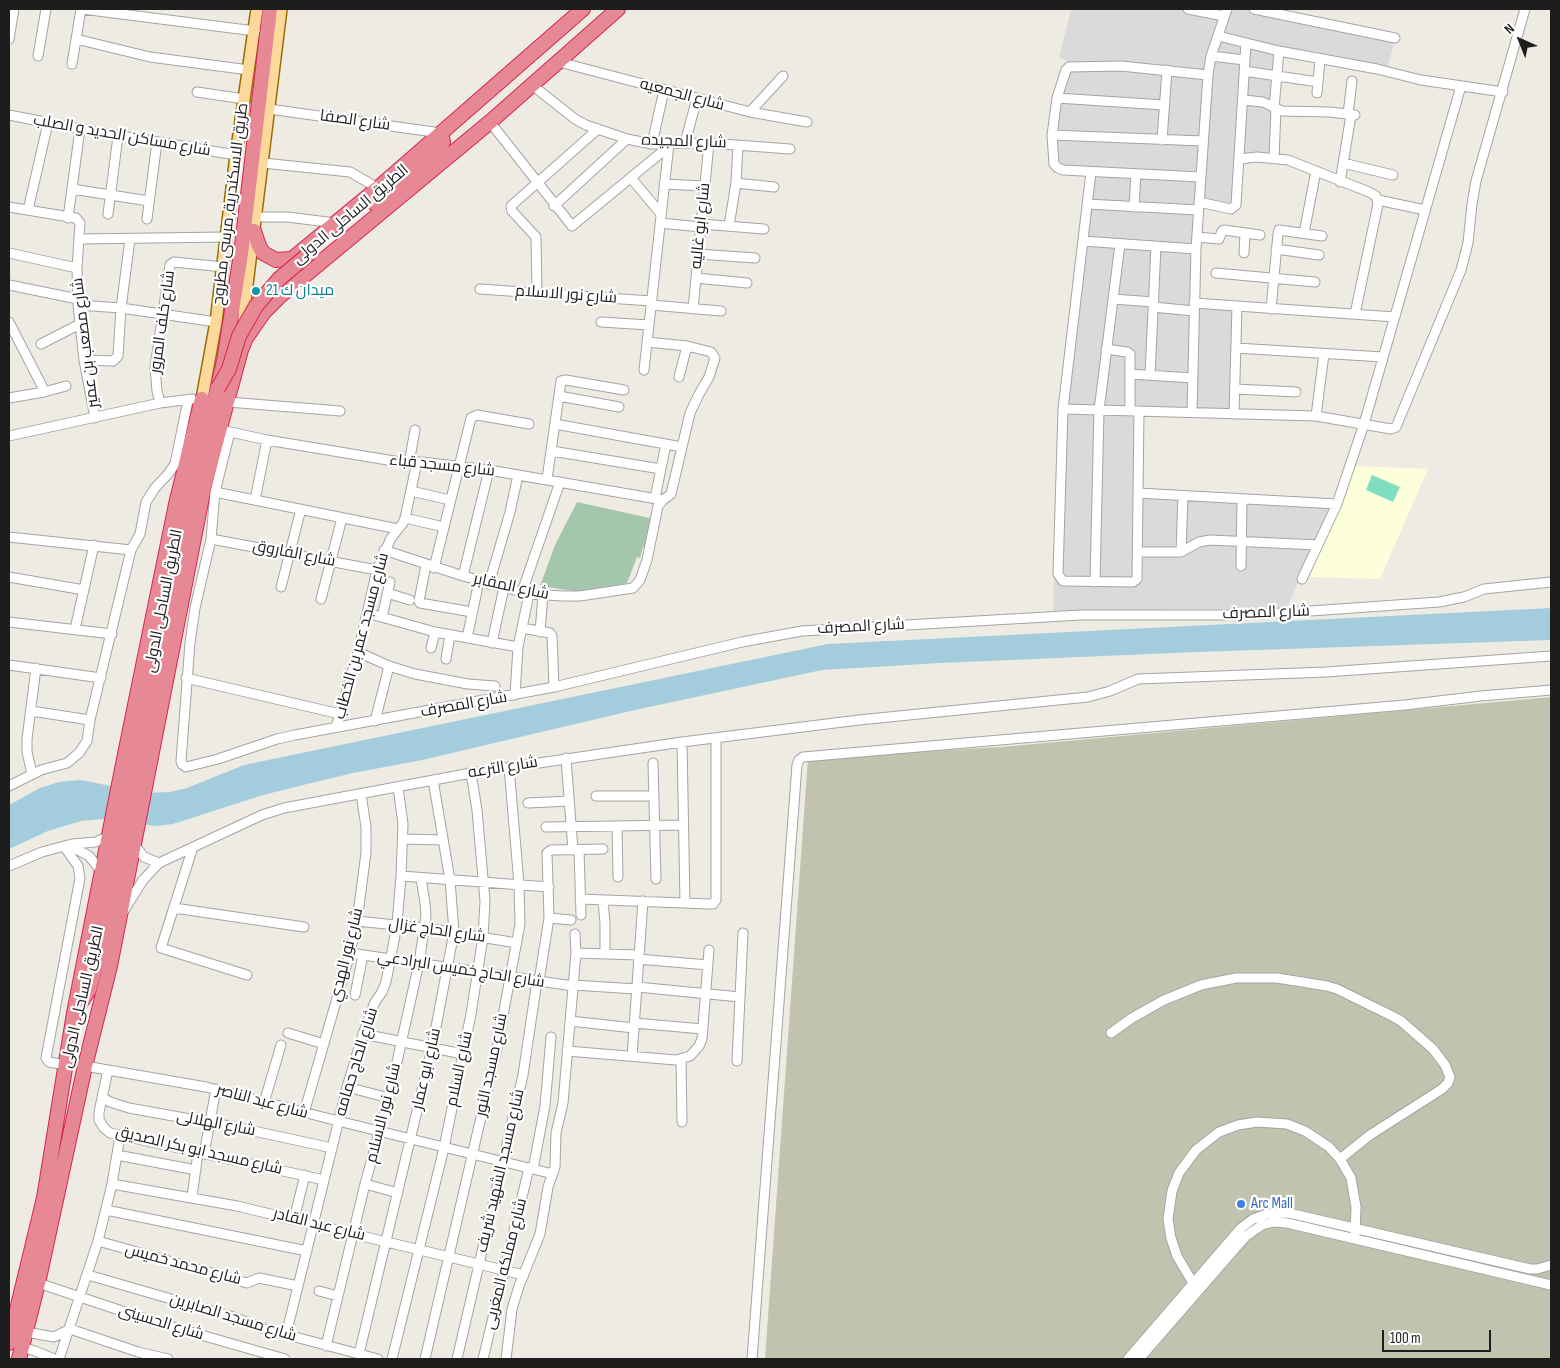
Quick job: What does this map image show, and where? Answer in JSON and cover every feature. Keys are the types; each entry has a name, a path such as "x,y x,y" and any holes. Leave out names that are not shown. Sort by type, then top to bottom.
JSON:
{"highway":[{"path":"130,765 218,388 252,225 270,9"},
{"name":"الطريق الساحلى الدولى","path":"252,225 263,252 276,260 292,259 378,188 583,9"},
{"name":"الطريق الساحلى الدولى","path":"16,1350 44,1198 74,1013 102,872 121,842 209,468 225,431 228,402 241,350 246,338 258,320 280,296 490,122 618,9"},
{"path":"218,388 229,369 239,336 256,306 278,279 439,151 443,142 441,133"},
{"name":"الطريق الساحلى الدولى","path":"16,1350 26,1332 38,1283 120,915 121,842 130,765 195,399"},
{"path":"74,1013 84,998 92,980 121,842"}],"main road":[{"name":"طريق الاسكندرية, مرسى مطروح","path":"195,399 216,322 236,155 257,9"},
{"name":"طريق الاسكندرية, مرسى مطروح","path":"246,338 244,309 252,225 263,163 281,9"}],"street":[{"path":"9,39 14,9"},
{"path":"38,56 46,9"},
{"path":"72,64 81,9 255,31"},
{"path":"1188,9 1226,12 1211,56 1202,141 1196,237 1192,412"},
{"path":"1254,9 1395,38"},
{"path":"1063,409 1316,416 1391,429 1398,426 1461,270 1468,243 1476,181 1525,9"},
{"path":"1218,36 1246,44 1377,69 1427,81 1502,92"},
{"path":"76,39 150,57 249,70"},
{"path":"1087,204 1134,207 1198,206 1234,208 1237,202 1246,44"},
{"path":"1274,158 1279,51"},
{"path":"1211,56 1245,60"},
{"path":"1317,93 1320,59"},
{"name":"شارع الجمعيه","path":"559,62 750,112 807,122"},
{"path":"1200,177 1063,170 1054,164 1052,158 1052,135 1057,98 1066,70 1069,67 1121,66 1208,75"},
{"path":"1162,140 1167,70"},
{"path":"1244,71 1318,82"},
{"path":"750,112 783,76"},
{"path":"1340,182 1351,115 1352,81"},
{"name":"شارع المجيده","path":"532,85 575,119 627,139 652,144 709,143 790,149"},
{"path":"1302,579 1337,504 1364,424 1461,86"},
{"path":"652,144 664,90"},
{"path":"197,92 244,99"},
{"path":"685,143 697,98"},
{"path":"1057,98 1164,105"},
{"path":"1243,100 1263,102 1275,109 1351,115"},
{"name":"شارع الصفا","path":"269,109 441,133"},
{"name":"شارع مساكن الحديد و الصلب","path":"9,116 80,130 236,155"},
{"path":"490,122 570,226 669,145"},
{"path":"28,210 48,123"},
{"path":"537,293 536,237 510,208 598,128"},
{"path":"9,206 68,218 80,130"},
{"path":"1052,135 1202,141"},
{"path":"108,214 118,136"},
{"path":"554,206 627,139"},
{"path":"147,219 157,142"},
{"name":"شارع ابو غاليه","path":"693,309 709,143"},
{"path":"644,370 669,145"},
{"path":"729,226 736,183 738,145"},
{"path":"1240,158 1288,160 1369,192 1376,196 1378,200 1425,210"},
{"path":"263,163 350,172 378,188"},
{"path":"1343,163 1393,175"},
{"path":"1304,233 1316,171"},
{"path":"1091,172 1063,409 1059,577 1066,582 1135,582 1137,578 1140,411"},
{"path":"1134,207 1136,174"},
{"path":"631,178 660,219 701,225 764,229"},
{"path":"736,183 774,186"},
{"path":"664,184 705,186"},
{"path":"72,189 149,201"},
{"path":"1355,314 1378,200"},
{"path":"252,225 288,217 335,223"},
{"name":"شارع مصعب بن عمير","path":"68,218 76,218 80,223 77,268 78,302 84,360 95,418"},
{"path":"1196,237 1218,239 1222,230 1260,235"},
{"path":"1271,309 1279,230 1322,236"},
{"path":"1244,253 1245,233"},
{"path":"79,239 226,237"},
{"path":"84,360 113,361 118,356 121,308 130,239"},
{"path":"1083,241 1196,249"},
{"path":"1095,582 1099,410 1120,244"},
{"path":"1150,376 1156,246"},
{"path":"1276,249 1319,255"},
{"path":"9,253 77,268"},
{"path":"698,254 754,258"},
{"name":"شارع خلف المرور","path":"160,404 155,379 155,367 170,265 174,262 223,267"},
{"path":"1216,273 1315,282"},
{"path":"696,278 747,283"},
{"path":"9,284 78,302 216,322"},
{"name":"شارع نور الاسلام","path":"480,288 721,311"},
{"path":"1113,299 1154,305 1194,307 1237,306 1394,317"},
{"path":"1234,414 1237,306"},
{"path":"9,322 44,392"},
{"path":"601,322 649,325"},
{"path":"41,344 80,324"},
{"path":"647,342 687,346 679,377"},
{"name":"شارع المقابر","path":"384,550 478,581 526,593 580,596 633,588 640,580 648,553 659,499 672,494 690,412 710,377 716,358 711,352 687,346"},
{"path":"1106,348 1130,354 1130,411"},
{"path":"1236,348 1383,357"},
{"path":"1316,416 1324,354"},
{"path":"1130,374 1193,378"},
{"path":"547,480 560,384 566,380 624,390"},
{"path":"9,398 66,386"},
{"path":"1235,388 1296,392"},
{"path":"559,396 619,406"},
{"path":"9,436 160,404 195,399 174,464 146,502 140,534 131,550 90,720 87,741 79,753 67,763 32,774 9,786"},
{"path":"228,402 340,411"},
{"path":"472,612 419,602 444,527 472,416 477,415 529,424"},
{"path":"556,424 682,447"},
{"name":"شارع مسجد عمر بن الخطاب","path":"336,727 358,652 377,570 390,538 405,518 411,491 415,430"},
{"path":"225,431 215,492 211,539 195,608 186,678 340,714"},
{"name":"شارع مسجد قباء","path":"225,431 267,440 413,462 489,470 659,499"},
{"path":"255,500 267,440"},
{"path":"659,499 661,469 666,444"},
{"path":"552,450 661,469"},
{"path":"463,576 489,470"},
{"path":"489,584 518,475"},
{"path":"515,695 518,647 526,593 560,482"},
{"path":"411,491 450,500"},
{"path":"215,492 398,529"},
{"path":"1138,493 1337,504"},
{"path":"1181,552 1183,496"},
{"path":"1241,566 1242,499"},
{"path":"280,587 300,509"},
{"path":"321,599 342,518"},
{"path":"405,518 444,527"},
{"path":"9,537 131,550"},
{"name":"شارع الفاروق","path":"211,539 377,570"},
{"path":"1138,552 1181,552 1204,541 1318,544"},
{"path":"75,629 94,545"},
{"path":"9,577 84,590"},
{"path":"467,638 478,581"},
{"path":"382,618 390,582"},
{"name":"شارع المصرف","path":"186,678 181,761 184,766 197,765 218,759 277,739 554,687 742,642 802,631 1081,615 1240,615 1292,613 1439,602 1484,590 1551,582"},
{"path":"492,642 504,587"},
{"path":"387,593 410,600"},
{"path":"540,632 543,595"},
{"path":"367,613 435,632 518,647"},
{"path":"9,622 112,634"},
{"path":"522,628 552,636 554,687"},
{"path":"431,648 435,632"},
{"path":"446,659 450,635"},
{"path":"358,652 389,666 441,680 494,686"},
{"name":"شارع الترعه","path":"120,915 143,880 158,863 262,815 277,810 433,780 566,758 682,742 859,720 1088,697 1110,691 1133,680 1148,678 1326,672 1551,656"},
{"path":"9,665 101,678"},
{"path":"375,721 389,666"},
{"path":"32,774 27,752 27,739 36,668"},
{"path":"752,1359 788,879 797,765 799,760 808,756 1405,705 1551,690"},
{"path":"31,711 90,720"},
{"path":"580,899 712,904 717,897 716,738"},
{"path":"682,742 684,903"},
{"path":"566,758 571,826 576,850 580,915"},
{"path":"653,763 656,879"},
{"name":"شارع مسجد النور","path":"425,1359 497,1048 520,924 519,884 509,767"},
{"name":"شارع السلام","path":"392,1359 444,1148 463,1054 483,937 485,917 483,882 472,773"},
{"name":"شارع ابو عمار","path":"359,1354 432,1048 454,932 450,880 433,780"},
{"name":"شارع الحاج حمامه","path":"286,1335 338,1121 363,1034 375,1002 385,987 397,925 402,876 404,839 398,787"},
{"name":"شارع نور الهدي","path":"304,1113 350,952 357,921 366,853 366,827 361,794"},
{"path":"596,796 654,796"},
{"path":"528,803 569,801"},
{"path":"546,827 683,825"},
{"path":"617,826 618,877"},
{"path":"404,839 443,840"},
{"path":"9,866 42,852 79,842 121,842 144,857 158,863"},
{"path":"64,846 76,849 89,856 102,872"},
{"path":"64,846 78,866 80,878 46,1058 49,1062 66,1065"},
{"path":"193,847 162,949 217,964 247,975"},
{"path":"576,850 603,849"},
{"name":"شارع مسجد الشهيد شريف","path":"457,1359 526,1060 549,918 547,855 548,852 576,850"},
{"path":"402,876 549,886"},
{"name":"شارع نور الاسلام","path":"326,1346 365,1184 389,1098 419,963 425,928 425,903 421,878"},
{"path":"603,900 606,923 605,954"},
{"path":"632,1056 642,901"},
{"path":"174,908 304,927"},
{"path":"549,918 571,920"},
{"name":"شارع الحاج غزال","path":"357,921 425,928 517,943"},
{"path":"737,1060 743,933"},
{"path":"506,1359 512,1309 540,1234 548,1187 556,1159 556,1134 563,1103 576,953 575,934"},
{"path":"567,1051 681,1059 690,1056 695,1052 702,1039 709,950"},
{"name":"شارع الحاج خميس البرادعي","path":"350,952 573,986 636,988 740,997"},
{"path":"576,953 639,957 708,965"},
{"path":"355,995 364,955"},
{"path":"1111,1033 1148,1009 1180,993 1201,985 1236,978 1277,978 1327,986 1392,1016 1433,1049 1446,1065 1450,1077 1448,1083 1442,1089 1370,1135 1340,1159"},
{"path":"570,1021 703,1029"},
{"path":"288,1033 324,1044"},
{"path":"363,1034 463,1054"},
{"name":"شارع مملكه المغربى","path":"483,1359 545,1106 551,1037"},
{"path":"264,1103 281,1045"},
{"path":"681,1059 682,1122"},
{"name":"شارع عبد الناصر","path":"85,1066 216,1090 410,1140 553,1174"},
{"name":"شارع مسجد ابو بكر الصديق","path":"108,1070 99,1120 110,1133 324,1180"},
{"path":"348,1087 389,1098"},
{"path":"192,1197 196,1170 210,1123 216,1090"},
{"name":"شارع الهلالى","path":"102,1097 110,1102 129,1108 332,1148"},
{"path":"1194,1283 1173,1247 1169,1229 1168,1210 1172,1191 1179,1173 1203,1143 1219,1132 1238,1125 1257,1122 1277,1122 1296,1127 1314,1135 1330,1147 1340,1159 1351,1178 1355,1196 1356,1229 1354,1238"},
{"path":"59,1359 98,1241 112,1184 120,1136"},
{"path":"117,1155 196,1170"},
{"path":"294,1219 305,1176"},
{"name":"شارع عبد القادر","path":"112,1184 192,1197 294,1219 524,1275"},
{"path":"365,1184 398,1193"},
{"path":"106,1210 307,1251"},
{"path":"1128,1359 1241,1228 1260,1216 1274,1213 1289,1213 1530,1269 1551,1265"},
{"path":"1139,1359 1246,1236 1256,1228 1274,1222 1287,1223 1354,1238 1551,1285"},
{"name":"شارع محمد خميس","path":"98,1241 247,1283 259,1278 298,1286"},
{"name":"شارع مسجد الصابرين","path":"88,1275 230,1316 265,1329 368,1358 378,1359"},
{"name":"شارع الحسينى","path":"38,1283 152,1321 285,1359"},
{"path":"319,1291 338,1296"},
{"path":"26,1332 54,1338 70,1329 138,1352 168,1359"},
{"path":"16,1350 35,1351 54,1359"}],"shaded area":[{"path":"1071,9 1247,9 1395,40 1386,73 1282,53 1275,160 1242,160 1238,206 1201,204 1196,305 1234,308 1232,410 1137,408 1136,490 1333,501 1287,608 1053,611 1059,413 1087,176 1064,174 1055,170 1049,163 1050,123 1055,93 1067,60 1059,58"},
{"path":"1356,466 1428,469 1380,579 1307,577"},
{"path":"577,502 654,519 647,548 643,547 640,558 637,557 627,583 581,592 540,586 555,545"},
{"path":"1551,697 1551,1359 765,1359 808,758 1001,747"}],"green space":[{"path":"1372,475 1400,487 1393,502 1366,490"}],"water":[{"path":"1551,608 1551,640 1197,652 822,670 635,710 422,760 353,773 263,795 173,824 155,826 104,819 81,821 48,831 9,849 9,805 40,788 59,782 81,780 145,793 170,792 187,788 244,765 828,644"}],"place":[{"name":"ميدان ك 21","path":"256,291"},
{"name":"Arc Mall","path":"1241,1204"}]}
